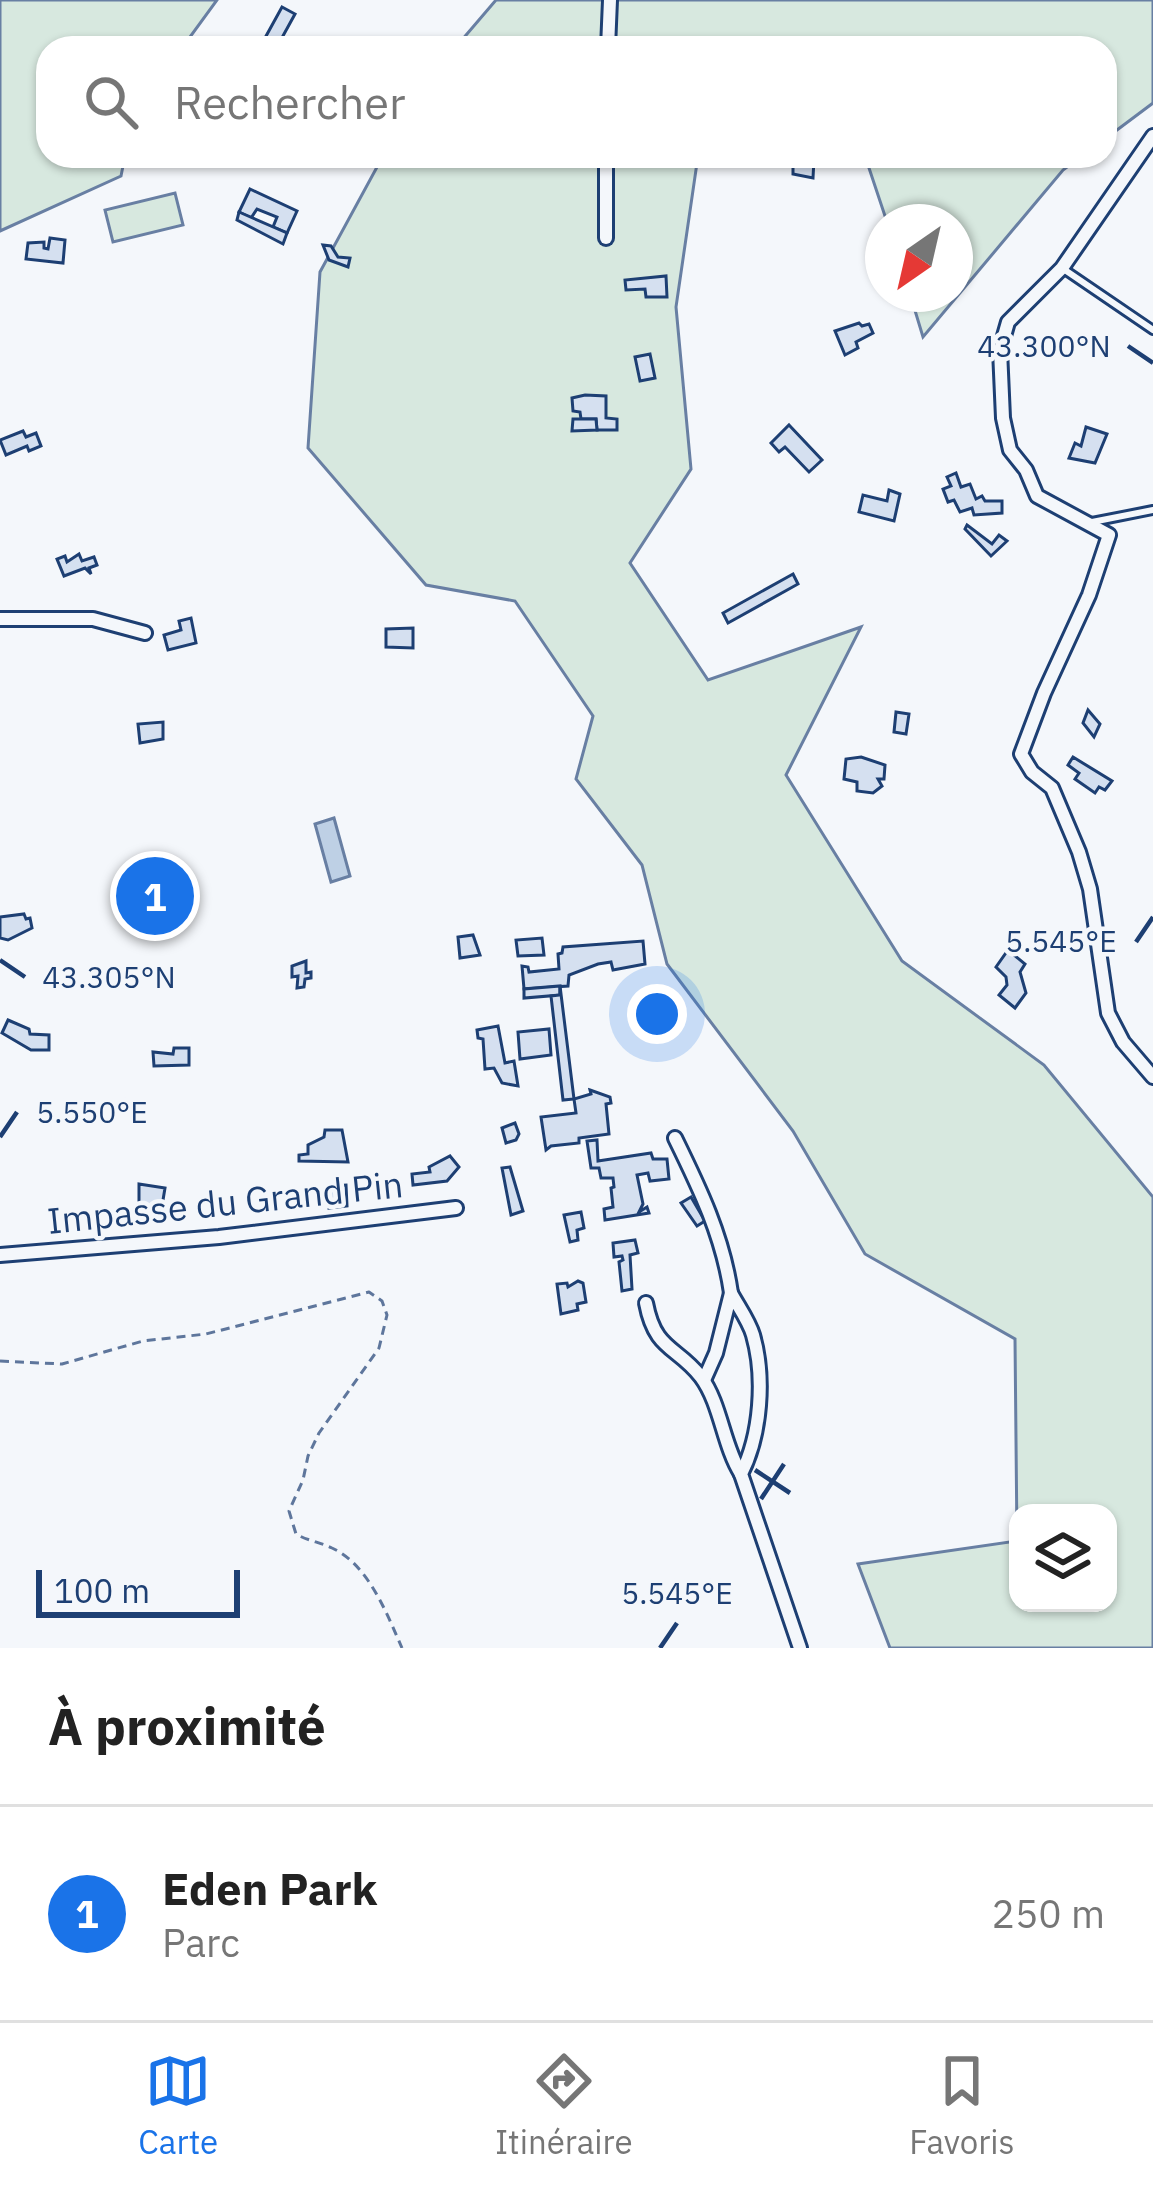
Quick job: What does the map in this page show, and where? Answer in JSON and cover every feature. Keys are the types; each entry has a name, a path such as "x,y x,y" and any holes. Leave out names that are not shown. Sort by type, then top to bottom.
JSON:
{"street":[{"path":"608,36 610,0"},
{"path":"1153,136 1062,268 1008,322 1000,350 1003,418 1010,450 1026,470 1037,496 1109,535 1089,595 1021,754 1032,772 1052,788 1079,851 1094,907 1108,1013 1123,1042 1153,1077"},
{"path":"606,168 606,238"},
{"path":"0,619 93,619 145,633"},
{"path":"676,1138 718,1232 731,1293 753,1331 757,1364 753,1448 741,1474"},
{"name":"Impasse du Grand Pin","path":"0,1255 219,1237 456,1208"},
{"path":"704,1380 731,1293"},
{"path":"646,1303 654,1331 668,1350 704,1380 800,1648"}],"lane":[{"path":"1062,268 1153,330"},
{"path":"1091,523 1153,510"}],"path":[{"path":"0,1361 62,1364 143,1341 206,1334 331,1299 369,1292 382,1300 387,1315 379,1348 319,1433 289,1511 296,1534 334,1549 356,1567 381,1601 402,1648"}],"shaded area":[{"path":"0,0 217,0 191,36 36,36 36,168 123,168 121,176 0,231"},
{"path":"496,0 1153,0 1153,103 1117,130 1117,36 465,36"},
{"path":"376,168 696,168 676,307 691,469 630,563 708,680 861,627 786,775 902,961 1044,1065 1153,1197 1153,1648 890,1648 858,1564 1009,1542 1009,1612 1117,1612 1117,1504 1017,1504 1015,1339 865,1254 793,1131 667,964 642,865 576,779 593,716 515,601 426,585 308,448 320,272"},
{"path":"869,168 1066,168 973,277 973,204 881,204"},
{"path":"175,193 183,225 113,242 105,210"},
{"path":"915,312 944,312 923,337"}],"water":[{"path":"334,818 350,876 331,882 315,824"}],"building":[{"path":"282,7 295,14 283,36 266,36"},
{"path":"793,168 814,168 813,178 793,174"},
{"path":"250,189 297,211 287,233 273,227 277,217 257,209 251,218 239,212"},
{"path":"239,212 287,233 283,244 237,220"},
{"path":"50,238 65,240 63,263 26,259 28,243 44,242 48,249"},
{"path":"323,245 331,246 338,257 350,258 348,267 329,260"},
{"path":"666,276 667,297 646,297 645,289 626,290 625,280"},
{"path":"869,324 873,333 845,355 835,331"},
{"path":"650,354 655,378 640,381 635,357"},
{"path":"606,396 606,418 617,419 617,430 597,430 596,419 581,419 580,412 573,411 572,398"},
{"path":"573,419 596,419 597,430 572,431"},
{"path":"789,425 822,460 809,472 785,447 779,452 771,443"},
{"path":"1086,427 1107,434 1095,463 1069,458 1075,443 1081,446"},
{"path":"23,431 26,437 36,433 41,446 6,455 0,440"},
{"path":"956,473 961,487 970,484 976,499 1002,501 1002,513 974,515 972,508 960,512 954,500 948,502 943,489 951,486 947,477"},
{"path":"889,490 900,494 894,521 859,512 863,495 887,501"},
{"path":"967,525 992,544 999,535 1007,541 991,556 965,529"},
{"path":"79,554 82,561 94,557 97,565 89,568 91,574 85,568 64,576 57,559 65,556 67,562"},
{"path":"793,574 798,584 728,623 723,613"},
{"path":"191,618 196,643 168,650 164,635 181,630 179,621"},
{"path":"413,628 413,648 386,647 386,629"},
{"path":"1088,710 1100,724 1094,737 1083,723"},
{"path":"896,712 909,714 906,734 894,732"},
{"path":"163,722 163,739 140,743 138,724"},
{"path":"861,757 885,765 884,779 878,779 882,786 873,793 857,791 857,782 844,779 846,759"},
{"path":"1073,757 1112,781 1105,790 1099,787 1095,793 1075,779 1079,773 1068,765"},
{"path":"24,914 32,928 8,940 0,938 0,917"},
{"path":"473,935 480,955 460,958 458,937"},
{"path":"542,938 544,955 518,956 516,940"},
{"path":"643,941 645,964 613,970 611,962 598,964 569,975 568,986 524,989 522,966 529,972 559,969 558,954 563,947"},
{"path":"1008,950 1025,964 1020,972 1026,993 1015,1008 999,995 1007,985 996,967"},
{"path":"306,961 311,978 297,988 298,976 292,977 292,966"},
{"path":"560,986 560,995 524,998 524,989"},
{"path":"560,986 574,1099 563,1100 551,996 560,995"},
{"path":"8,1020 29,1029 30,1034 49,1035 49,1050 31,1050 2,1033"},
{"path":"498,1026 505,1063 514,1061 518,1086 502,1083 494,1068 485,1069 483,1039 478,1038 477,1030"},
{"path":"549,1029 551,1055 520,1059 518,1032"},
{"path":"174,1048 189,1048 189,1065 154,1066 153,1052 173,1054"},
{"path":"590,1090 610,1097 611,1103 606,1104 609,1134 546,1150 541,1117 576,1113 574,1099 591,1094"},
{"path":"515,1123 519,1134 506,1143 502,1128"},
{"path":"325,1130 342,1130 348,1162 299,1161 299,1155 308,1154 308,1145 324,1137"},
{"path":"597,1140 598,1161 651,1153 653,1159 667,1159 669,1179 650,1181 648,1173 637,1175 643,1204 639,1212 647,1207 649,1213 605,1220 604,1209 613,1207 614,1187 613,1178 601,1178 599,1168 591,1168 587,1141"},
{"path":"450,1156 459,1167 447,1181 413,1185 412,1174 430,1172 429,1167"},
{"path":"510,1167 523,1211 511,1215 502,1168"},
{"path":"139,1184 165,1188 161,1212 139,1209"},
{"path":"346,1185 347,1206 329,1208 328,1186"},
{"path":"691,1197 705,1221 697,1226 681,1203"},
{"path":"581,1212 584,1228 577,1230 578,1240 570,1242 564,1215"},
{"path":"635,1240 638,1253 630,1255 632,1289 622,1291 619,1262 623,1260 614,1257 613,1243"},
{"path":"583,1283 586,1302 577,1304 578,1310 561,1314 557,1284 568,1287"}],"place":[{"name":"Eden Park","path":"155,896"}]}
